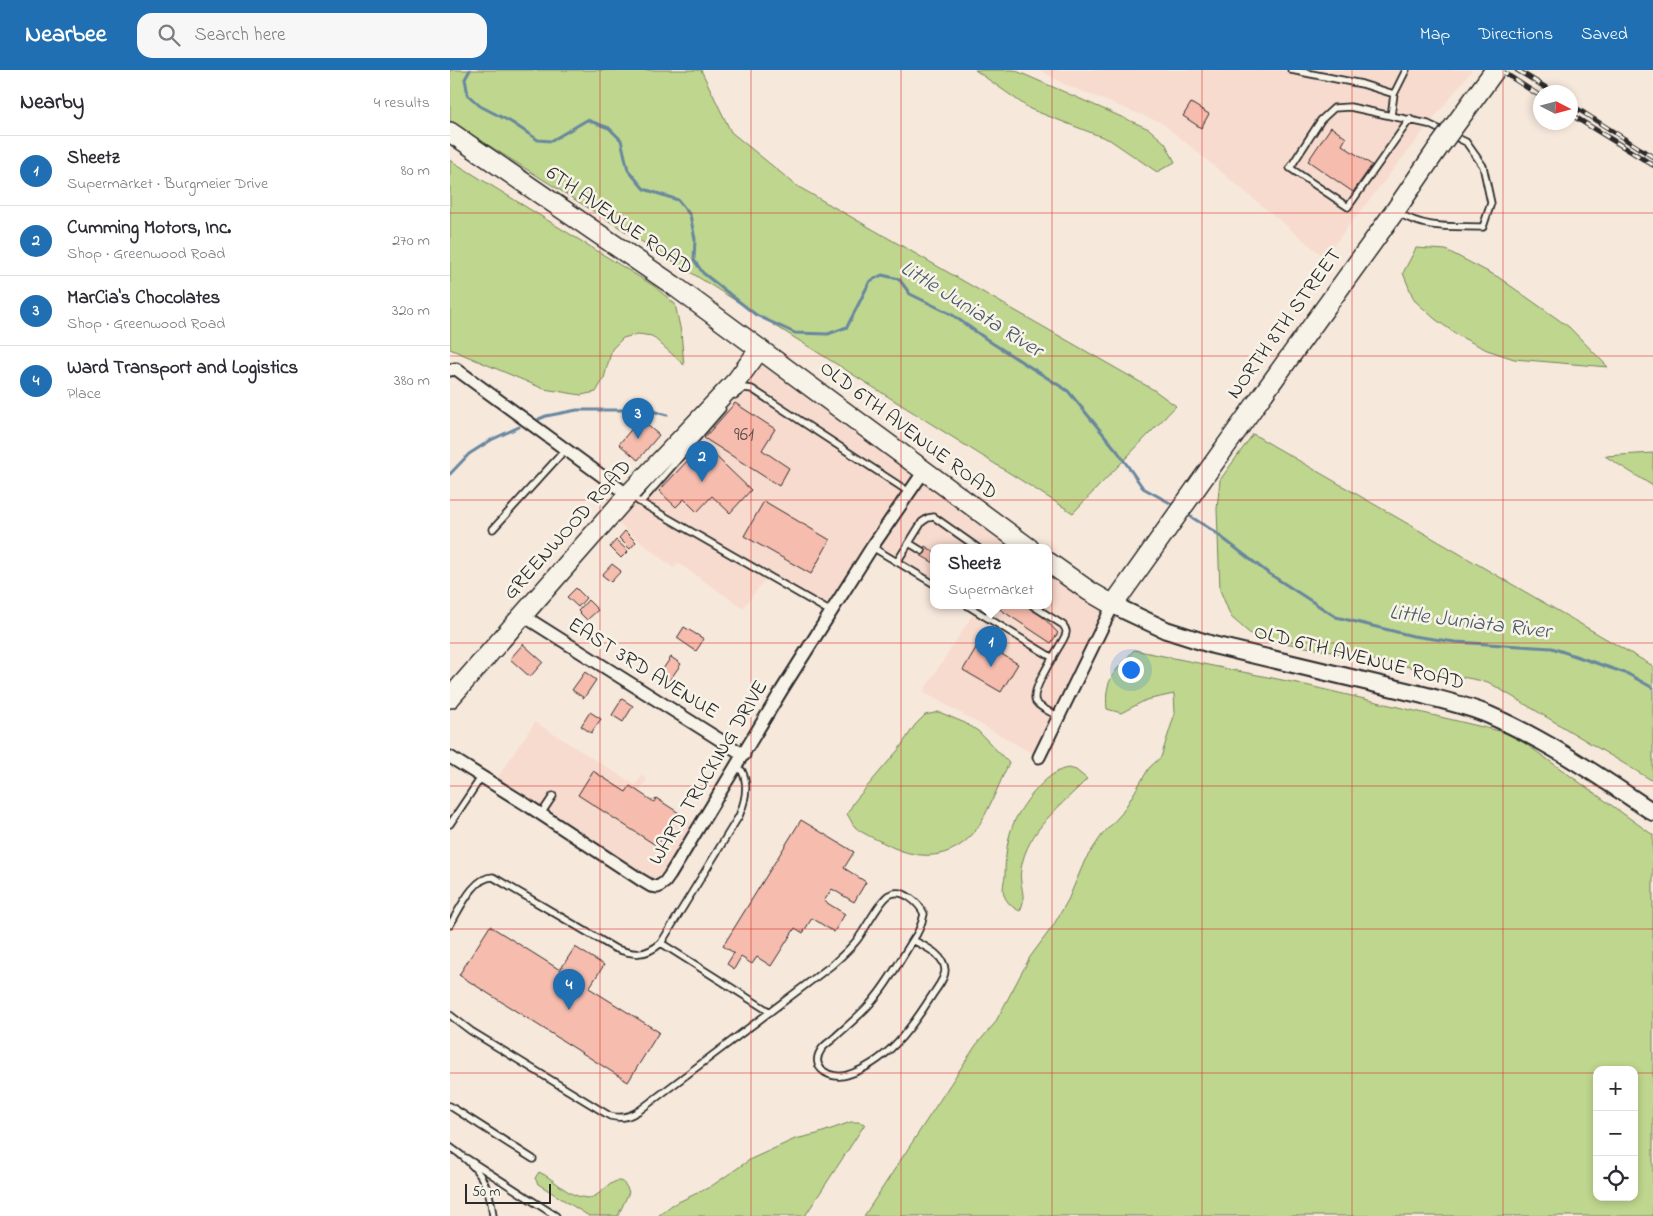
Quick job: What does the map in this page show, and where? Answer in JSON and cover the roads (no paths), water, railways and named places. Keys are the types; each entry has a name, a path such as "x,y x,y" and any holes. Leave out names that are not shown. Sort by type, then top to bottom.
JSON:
{"main road":[{"name":"NORTH 8TH STREET","path":"1113,605 1495,70"},
{"name":"6TH AVENUE ROAD","path":"450,132 760,348"},
{"name":"OLD 6TH AVENUE ROAD","path":"760,348 1016,541"},
{"name":"GREENWOOD ROAD","path":"450,698 522,616 634,499 737,380 760,348"},
{"name":"OLD 6TH AVENUE ROAD","path":"1052,567 1113,605 1166,630 1213,645 1423,695 1487,714 1543,742 1653,812"}],"street":[{"path":"450,370 456,369 634,499"},
{"name":"WARD TRUCKING DRIVE","path":"450,757 641,880 651,886 658,887 670,875 783,688 872,546 924,470"},
{"path":"1039,757 1113,605"},
{"name":"EAST 3RD AVENUE","path":"522,616 744,755"}],"lane":[{"path":"1291,70 1362,84 1394,94"},
{"path":"1391,116 1394,94 1406,70"},
{"path":"1395,211 1410,220 1428,226 1483,227 1490,203 1483,166 1466,142 1428,124 1410,119 1350,107 1334,108 1321,120 1290,168 1348,207 1410,119"},
{"path":"831,612 634,499 728,402 744,388 752,389 909,492"},
{"path":"493,529 565,450"},
{"path":"897,562 922,522 928,518 934,517 972,544"},
{"path":"910,543 922,551"},
{"path":"872,546 930,582"},
{"path":"973,609 1053,658"},
{"path":"987,617 992,609"},
{"path":"1038,609 1063,625 1067,633 1035,689 1034,695 1036,702 1043,708 1060,716"},
{"path":"450,925 479,881 487,877 493,877 614,948 634,954 653,950 661,943 739,816 745,798 746,781 742,770 736,767"},
{"path":"450,824 482,776"},
{"path":"541,814 553,796"},
{"path":"450,1015 471,1031 610,1116 620,1119 640,1110 843,955 857,940 889,894 897,893 908,896 920,906 924,914 922,924 878,995 821,1050 818,1059 820,1068 828,1075 846,1076 862,1070 878,1060 904,1036 942,979 945,971 940,958 934,952 913,940"},
{"path":"661,943 770,1012"},
{"path":"450,1106 534,1159"},
{"path":"450,1147 556,1216"},
{"path":"466,1158 485,1183 492,1200 493,1216"}],"waterway":[{"name":"Little Juniata River","path":"470,70 465,79 468,95 480,106 511,122 538,140 551,141 587,120 609,128 621,140 628,170 644,189 678,200 690,215 695,239 694,260 703,273 756,315 795,333 828,334 847,327 870,281 882,275 899,279 910,294 951,314 992,343 1068,391 1118,452 1143,488 1172,504"},
{"path":"539,419 577,410 648,410 667,415"},
{"path":"450,474 469,454 491,440 519,427"},
{"name":"Little Juniata River","path":"1188,515 1212,530 1268,573 1336,617 1413,636 1455,642 1552,648 1628,674 1653,688"}],"railway":[{"path":"1500,70 1533,91"},
{"path":"1517,70 1542,85"},
{"path":"1578,109 1653,157"},
{"path":"1578,119 1653,165"}],"place":[{"name":"MarCia's Chocolates","path":"638,439"},
{"name":"Cumming Motors, Inc.","path":"702,482"},
{"name":"Sheetz","path":"991,667"},
{"name":"Ward Transport and Logistics","path":"569,1010"}]}
